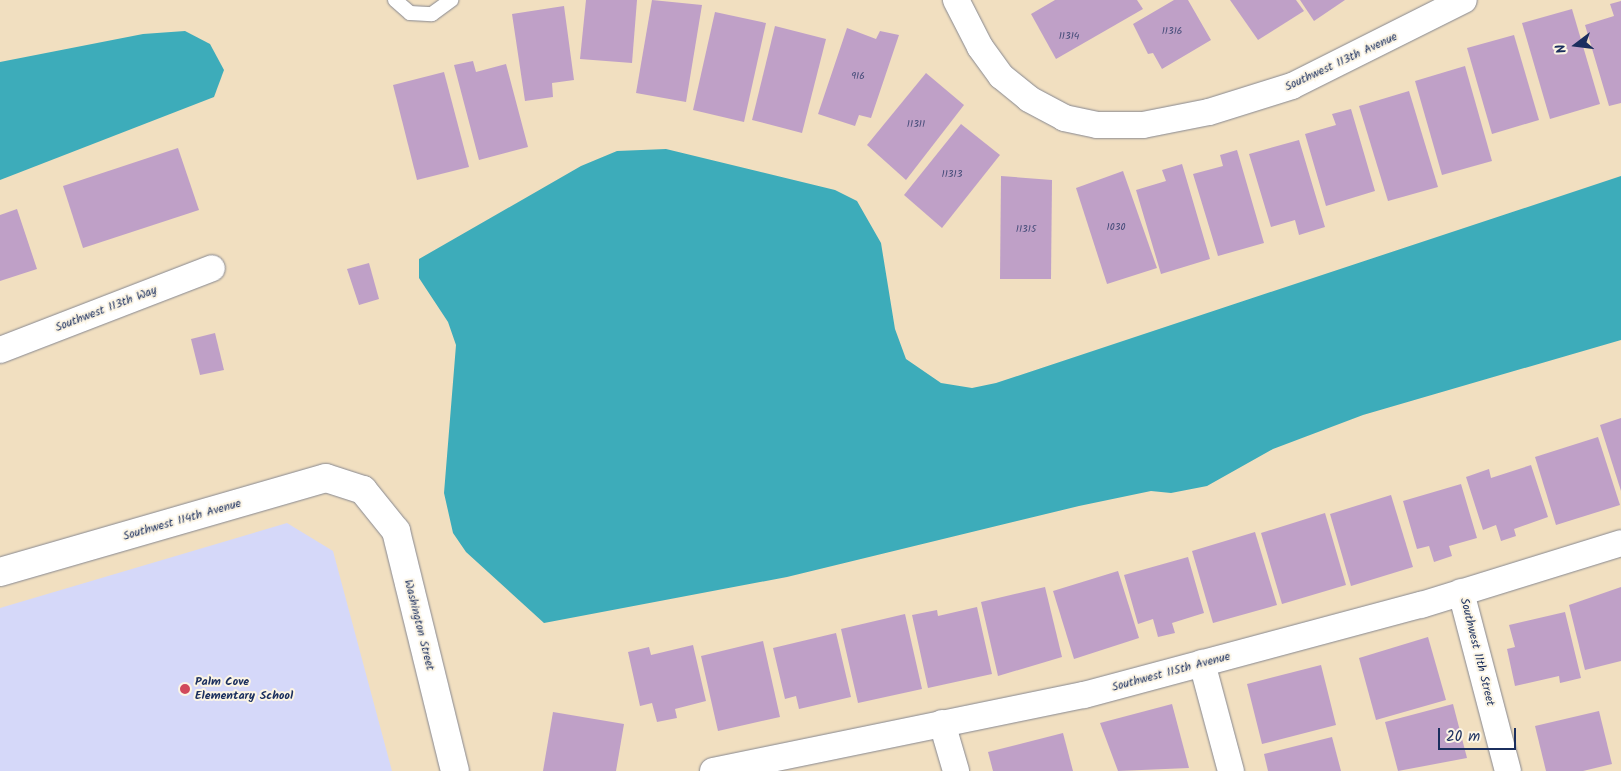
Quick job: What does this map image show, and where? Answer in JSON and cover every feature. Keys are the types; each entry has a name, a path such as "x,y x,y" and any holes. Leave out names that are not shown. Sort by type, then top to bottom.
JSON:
{"street":[{"name":"Southwest 113th Avenue","path":"956,0 980,47 1001,76 1029,99 1064,118 1097,125 1144,125 1209,112 1292,86 1464,0"},
{"name":"Southwest 113th Way","path":"0,350 212,268"},
{"name":"Southwest 114th Avenue","path":"0,572 326,478 363,490"},
{"name":"Washington Street","path":"363,490 396,531 455,771"},
{"name":"Southwest 115th Avenue","path":"713,771 1084,695 1461,592 1621,543"},
{"name":"Southwest 11th Street","path":"1461,592 1508,771"},
{"path":"1202,663 1231,771"},
{"path":"942,723 956,771"}],"lane":[{"path":"395,0 410,13 432,14 451,0"}],"shaded area":[{"name":"Palm Cove Elementary School","path":"287,523 333,551 392,771 0,771 0,608"}],"water":[{"path":"185,31 210,44 224,70 214,97 0,180 0,62 143,34"},
{"path":"666,149 835,190 857,201 881,243 895,329 906,359 941,383 972,388 996,383 1621,176 1621,340 1363,415 1273,449 1207,486 1171,493 1151,491 1079,506 787,577 544,623 466,552 453,533 444,493 456,345 448,322 419,278 419,259 581,166 617,151"}],"building":[{"path":"586,0 637,0 632,63 580,59"},
{"path":"652,0 702,5 686,102 636,93"},
{"path":"1055,0 1137,0 1143,9 1056,59 1031,14"},
{"path":"1174,0 1188,0 1211,40 1162,69 1153,53 1148,54 1133,24"},
{"path":"1230,0 1296,0 1304,11 1258,40"},
{"path":"1300,0 1345,0 1314,21"},
{"path":"1621,1 1621,103 1609,106 1585,25 1614,16 1610,4"},
{"path":"564,6 574,80 552,83 553,97 525,101 512,14"},
{"path":"1572,9 1600,104 1550,119 1522,23"},
{"path":"715,12 766,23 744,122 693,110"},
{"path":"775,26 826,39 802,133 752,120"},
{"path":"847,28 876,39 880,31 899,35 871,118 859,115 855,126 818,114"},
{"path":"1514,35 1539,120 1492,134 1467,48"},
{"path":"473,61 476,72 506,64 528,147 479,160 454,65"},
{"path":"1465,66 1492,161 1442,175 1415,81"},
{"path":"444,72 469,167 417,180 393,85"},
{"path":"926,73 964,105 906,180 867,145"},
{"path":"1409,91 1438,187 1388,201 1359,106"},
{"path":"1351,109 1375,191 1326,206 1305,134 1336,125 1332,114"},
{"path":"961,124 1000,155 942,228 904,195"},
{"path":"1299,140 1325,227 1299,235 1295,220 1271,227 1249,154"},
{"path":"178,148 199,210 83,248 63,186"},
{"path":"1237,150 1264,243 1218,256 1193,174 1223,166 1220,155"},
{"path":"1182,164 1210,259 1161,274 1136,190 1166,181 1162,170"},
{"path":"1123,171 1157,268 1107,284 1076,188"},
{"path":"1001,176 1052,180 1051,279 1000,279"},
{"path":"17,209 37,269 0,281 0,215"},
{"path":"369,263 379,299 359,305 347,269"},
{"path":"215,333 224,370 200,375 191,339"},
{"path":"1621,418 1621,491 1600,425"},
{"path":"1598,437 1620,505 1556,525 1535,457"},
{"path":"1531,465 1548,517 1514,529 1516,536 1501,541 1496,525 1483,530 1466,477 1489,469 1491,478"},
{"path":"1461,484 1477,538 1449,546 1452,556 1434,562 1429,546 1417,549 1403,501"},
{"path":"1391,495 1413,567 1351,586 1330,514"},
{"path":"1325,513 1346,585 1282,604 1261,533"},
{"path":"1255,532 1277,605 1213,623 1192,551"},
{"path":"1188,557 1204,613 1172,623 1175,633 1158,637 1153,619 1138,624 1124,575"},
{"path":"1118,571 1139,638 1074,659 1053,591"},
{"path":"1045,587 1062,657 998,676 981,602"},
{"path":"1621,587 1621,661 1585,670 1569,605"},
{"path":"977,607 992,674 928,688 912,615 937,610 938,616"},
{"path":"1565,612 1581,678 1560,683 1559,676 1515,686 1507,649 1515,647 1509,625"},
{"path":"905,614 922,689 858,703 841,629"},
{"path":"836,633 851,697 799,709 796,696 785,699 773,648"},
{"path":"1428,637 1446,700 1376,720 1359,658"},
{"path":"763,641 780,717 718,731 701,656"},
{"path":"693,645 706,701 675,709 677,718 657,722 652,703 640,706 628,652 649,647 651,655"},
{"path":"1321,665 1336,725 1262,744 1247,684"},
{"path":"1172,704 1189,768 1118,771 1100,723"},
{"path":"1453,704 1467,758 1398,771 1385,722"},
{"path":"1599,711 1612,764 1583,771 1546,771 1535,726"},
{"path":"553,712 624,724 616,771 543,771"},
{"path":"1063,733 1073,771 993,771 988,752"},
{"path":"1332,737 1341,771 1268,771 1264,754"}],"place":[{"name":"Palm Cove Elementary School","path":"185,689"}]}
